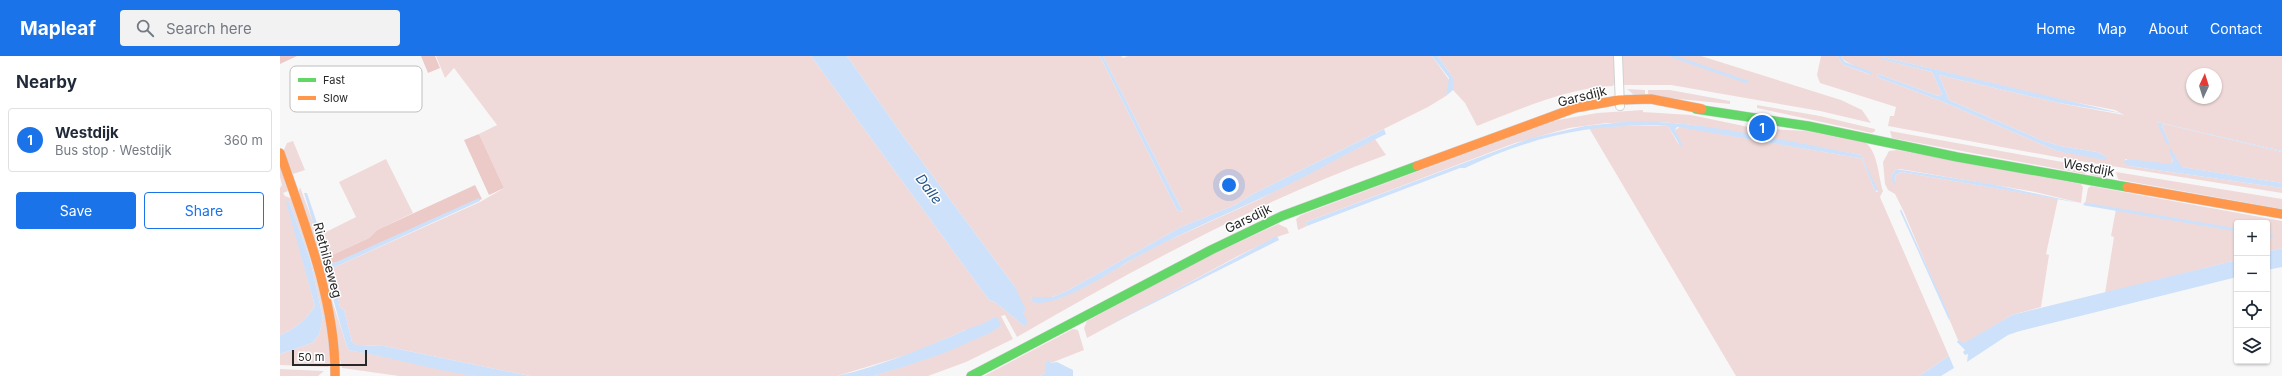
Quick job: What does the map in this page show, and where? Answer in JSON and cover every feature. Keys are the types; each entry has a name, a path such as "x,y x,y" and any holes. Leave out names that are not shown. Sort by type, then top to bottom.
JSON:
{"main road":[{"name":"Westdijk","path":"1620,103 1702,109 1808,126 1957,157 2282,214"},
{"name":"Garsdijk","path":"970,376 994,365 1211,250 1282,216 1575,108 1620,103"},
{"name":"Riethilseweg","path":"280,153 318,266 329,319 335,358 335,376"}],"street":[{"path":"1618,56 1620,103"}],"shaded area":[{"path":"280,56 297,56 280,64"},
{"path":"421,56 435,56 440,68 428,73"},
{"path":"436,56 811,56 989,300 995,302 1024,326 1023,312 1015,287 903,136 847,56 1100,56 1177,210 1183,212 1103,56 1121,56 1123,58 1128,56 1432,56 1450,81 1446,96 1428,107 1255,193 1235,205 1181,227 1065,292 1052,297 1032,297 1030,300 1058,299 1088,285 1154,247 1258,200 1375,139 1386,155 1338,173 1244,215 1152,261 1017,337 1005,315 1001,316 1013,339 966,362 928,376 873,376 922,360 989,333 1001,326 994,317 982,326 965,330 916,352 837,376 530,376 384,346 357,345 352,342 344,310 340,307 332,273 335,267 480,202 504,188 479,134 497,125 454,68 445,78"},
{"path":"1438,56 1615,56 1615,82 1613,86 1578,91 1544,100 1477,126 1465,103 1453,90 1453,78"},
{"path":"1621,56 1701,56 1841,100 1862,110 1871,123 1820,111 1671,85 1624,85"},
{"path":"1821,56 1837,56 1844,65 1871,75 1845,61 1841,56 2282,56 2282,151 2157,122 2170,144 2162,126 2164,124 2282,152 2282,183 2181,167 2177,160 2172,158 2173,163 2169,165 2125,159 2129,166 2282,188 2282,193 2067,159 1888,126 1890,116 1894,116 1896,107 1820,83 1817,75","holes":["1882,57 2057,99 2115,110 2124,115 2059,103 1939,75 1949,100 2041,140 2060,146 2097,152 2107,157 2057,151 1941,101 1877,77 1878,74 1938,96 1942,94 1932,72 1882,59"]},
{"path":"1627,89 1645,90 1645,96 1634,95"},
{"path":"1648,90 1670,90 1730,101 1730,104 1648,96"},
{"path":"1757,105 1820,116 1875,129 1875,131 1872,133 1757,108"},
{"path":"1643,110 1643,112 1691,115 1768,131 1768,129 1807,131 1866,143 1873,152 1877,165 1883,191 1880,197 1949,356 1919,376 1736,376 1589,128 1620,126 1668,126 1679,145 1675,130 1680,127 1859,158 1862,159 1875,191 1878,192 1861,155 1692,125 1662,122 1607,123 1569,128 1515,143 1306,222 1307,226 1298,230 1296,219 1301,215 1552,121 1597,113"},
{"path":"1890,131 2084,166 2086,169 2085,174 1892,138"},
{"path":"479,134 504,188 489,195 464,140"},
{"path":"293,141 305,170 293,174 283,152 287,143"},
{"path":"1897,150 2081,184 2083,187 2081,203 2035,192 1900,169 1896,169 1892,175 1896,183 1895,175 1902,172 2058,199 2046,254 2049,255 2041,307 2012,315 1964,344 1958,340 1903,210 1895,194 1888,190 1885,184 1883,162 1889,151"},
{"path":"386,159 413,213 377,230 369,238 328,257 322,234 356,217 339,182"},
{"path":"280,160 288,191 283,193 285,196 293,199 325,309 331,364 328,367 280,365 280,354 312,343 319,335 323,318 310,259 289,201 287,202 315,306 300,324 280,335 280,188 282,185 280,177"},
{"path":"2093,168 2111,171 2110,175 2105,178 2090,175"},
{"path":"2116,172 2282,199 2282,209 2121,180 2118,179"},
{"path":"475,185 482,199 345,259 334,263 330,262 328,257 369,238 377,230"},
{"path":"2091,186 2282,221 2282,248 2270,251 2270,220 2234,220 2234,261 2105,293 2114,237 2111,236 2116,209 2085,204 2088,188"},
{"path":"300,187 317,233 332,300 348,350 476,376 399,376 342,368 299,191"},
{"path":"1278,224 1287,228 1289,233 1277,237 1236,257 1087,338 1084,328 1087,321 1205,258"},
{"path":"1073,329 1078,330 1084,350 1051,363 1050,360 1045,373 1040,376 984,376"},
{"path":"280,369 324,371 318,376 280,376"}],"water":[{"name":"Dalle","path":"811,56 847,56 903,136 1015,287 1026,310 1023,312 1028,323 1024,326 995,302 989,300"},
{"path":"1100,56 1103,56 1183,212 1177,210"},
{"path":"1432,56 1438,56 1453,78 1453,90 1446,96 1449,78"},
{"path":"1837,56 1841,56 1845,62 1872,72 1872,75 1844,65"},
{"path":"1882,57 2125,114 2059,103 1939,75 1949,100 2041,140 2060,146 2097,152 2107,157 2105,160 2057,151 1941,101 1877,77 1878,74 1938,96 1942,94 1932,72 1881,59"},
{"path":"1633,121 1662,122 1747,133 1861,155 1878,190 1875,191 1862,159 1859,158 1677,127 1675,130 1683,146 1681,147 1668,126 1614,127 1564,134 1539,140 1490,157 1465,168 1460,168 1307,226 1306,222 1531,138 1585,126"},
{"path":"2157,122 2282,152 2164,124 2162,126 2170,144 2167,145"},
{"path":"1384,129 1386,134 1306,176 1158,246 1093,283 1050,302 1038,303 1030,300 1032,297 1052,297 1065,292 1181,227 1235,205 1255,193"},
{"path":"2171,149 2182,167 2282,183 2282,188 2129,166 2123,162 2128,159 2171,164 2173,161 2169,150"},
{"path":"1896,169 1991,184 2080,203 1902,172 1895,175 1896,183 1893,185 1892,175"},
{"path":"304,193 307,193 330,262 334,263 479,198 480,201 335,267 332,273 340,307 344,310 352,342 357,345 384,346 530,376 475,376 348,350"},
{"path":"289,201 310,259 323,318 319,335 312,343 280,354 280,335 300,324 315,306 286,202"},
{"path":"1901,209 1949,315 1949,320 1900,211"},
{"path":"1277,236 1279,240 1104,328"},
{"path":"2282,248 2282,267 2270,269 2270,251"},
{"path":"2234,261 2234,278 2020,331 2008,335 1967,362 1968,354 1965,355 1963,352 1965,350 1957,342 1958,340 1964,343 2012,315"},
{"path":"994,317 998,318 1001,326 990,333 942,354 873,376 837,376 901,356 982,324"},
{"path":"1949,356 1954,368 1941,376 1919,376"},
{"path":"1050,360 1051,363 1057,362 1073,370 1073,376 1040,376 1045,373 1046,362"}],"waterway":[{"path":"1672,56 1747,82"},
{"path":"2085,204 2234,229"}],"traffic: fast":[{"path":"1696,109 1808,126 1957,157 2127,187"},
{"path":"971,376 1211,250 1282,216 1417,166"}],"traffic: slow":[{"path":"1417,166 1575,108 1619,100 1651,99 1702,109"},
{"path":"280,153 308,234 324,291 334,348 335,376"},
{"path":"2127,187 2282,214"}],"place":[{"name":"Westdijk","path":"1762,128"}]}
